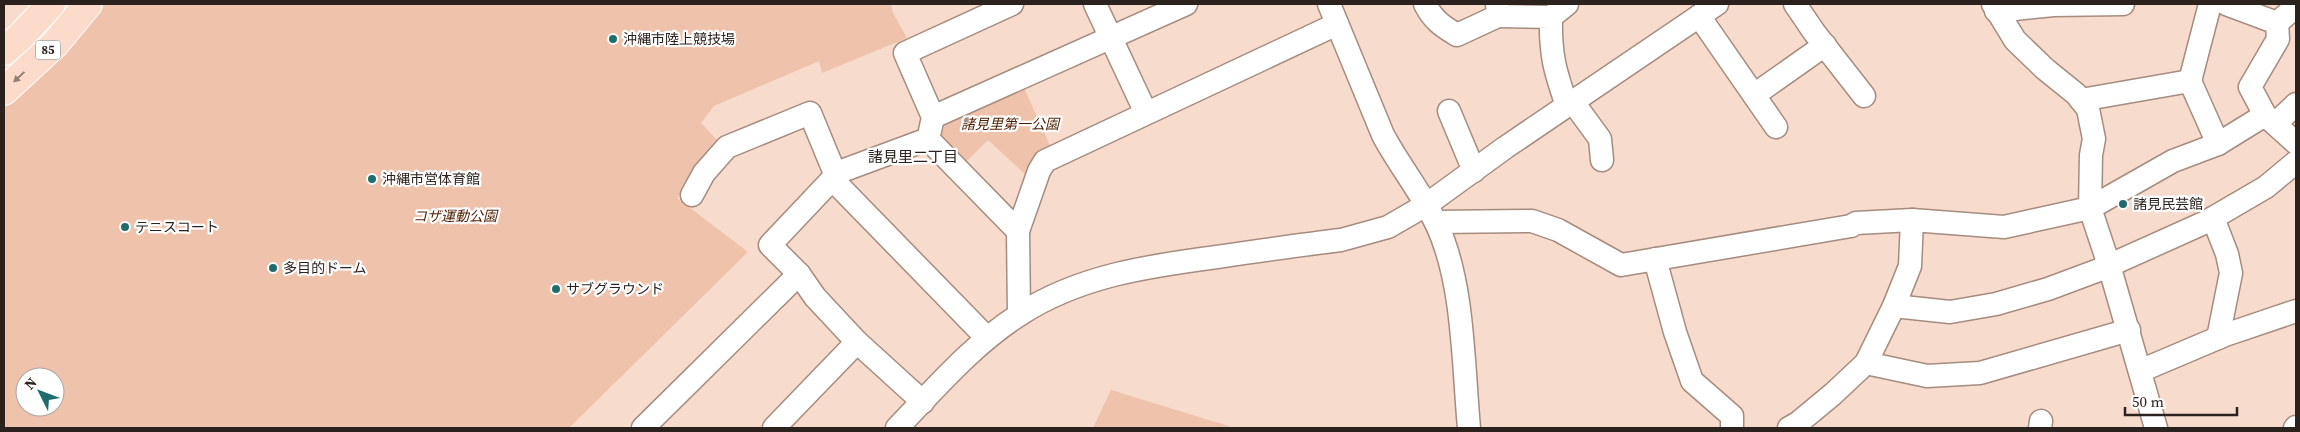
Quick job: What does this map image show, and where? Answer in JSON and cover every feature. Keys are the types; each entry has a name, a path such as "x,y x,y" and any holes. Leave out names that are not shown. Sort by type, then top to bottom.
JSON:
{"main road":[{"name":"85","path":"4,51 51,4"},
{"name":"85","path":"4,91 55,44 88,4"}],"street":[{"path":"928,139 933,117 905,53 1012,4"},
{"path":"1095,4 1146,113"},
{"path":"933,117 1186,4"},
{"path":"1329,4 1383,135 1431,214 1449,256 1457,289 1469,428"},
{"path":"1425,4 1430,16 1439,25 1457,35 1497,10 1559,10 1550,41 1554,68 1570,104 1600,139 1602,160"},
{"path":"1795,4 1864,96"},
{"path":"2123,4 1995,7 2015,40 2082,100 2088,109 2094,139 2091,155 2090,208 2110,265 2156,428"},
{"path":"2210,4 2190,81 2218,144"},
{"path":"2226,4 2285,16 2278,39 2250,87 2270,120 2296,143"},
{"path":"1431,214 1474,171 1708,10 1754,95 1776,127"},
{"path":"1019,315 1018,232 1039,171 1045,161 1337,24"},
{"path":"1754,95 1825,46"},
{"path":"2082,100 2190,81"},
{"path":"897,428 988,338 1019,315 1067,289 1115,274 1146,267 1348,238 1431,214 1532,221 1558,230 1621,265 1851,226 1856,223 1912,220 2004,227 2090,208 2173,161 2218,144 2270,120 2296,104"},
{"path":"1449,111 1474,171"},
{"path":"692,195 704,173 727,147 810,113 834,178 988,338"},
{"path":"928,139 1018,232"},
{"path":"923,402 857,342 815,298 799,274 770,245 839,172 928,139"},
{"path":"1894,306 1950,312 1996,304 2048,289 2110,265 2213,218 2266,187 2296,162"},
{"path":"2213,218 2227,254 2231,273 2218,338"},
{"path":"1789,428 1798,423 1833,394 1866,363 1894,306 1910,266 1912,220"},
{"path":"1655,259 1674,332 1692,381 1732,416 1732,428"},
{"path":"643,428 799,274"},
{"path":"2140,371 2218,338 2296,311"},
{"path":"1866,363 1927,376 1980,373 2129,330"},
{"path":"774,428 857,342"}],"green space":[{"name":"コザ運動公園","path":"103,4 891,4 893,13 907,38 822,73 819,61 714,106 701,123 719,142 677,198 748,252 569,428 4,428 4,103 63,47"},
{"name":"諸見里第一公園","path":"1024,88 1052,150 1028,177 988,140 963,165 939,141 945,125"},
{"path":"1111,390 1235,428 1093,428"}],"place":[{"name":"沖縄市陸上競技場","path":"613,39"},
{"name":"沖縄市営体育館","path":"372,179"},
{"name":"諸見民芸館","path":"2123,204"},
{"name":"テニスコート","path":"125,227"},
{"name":"多目的ドーム","path":"273,268"},
{"name":"サブグラウンド","path":"556,289"}],"district":[{"name":"諸見里二丁目","path":"913,157"}]}
